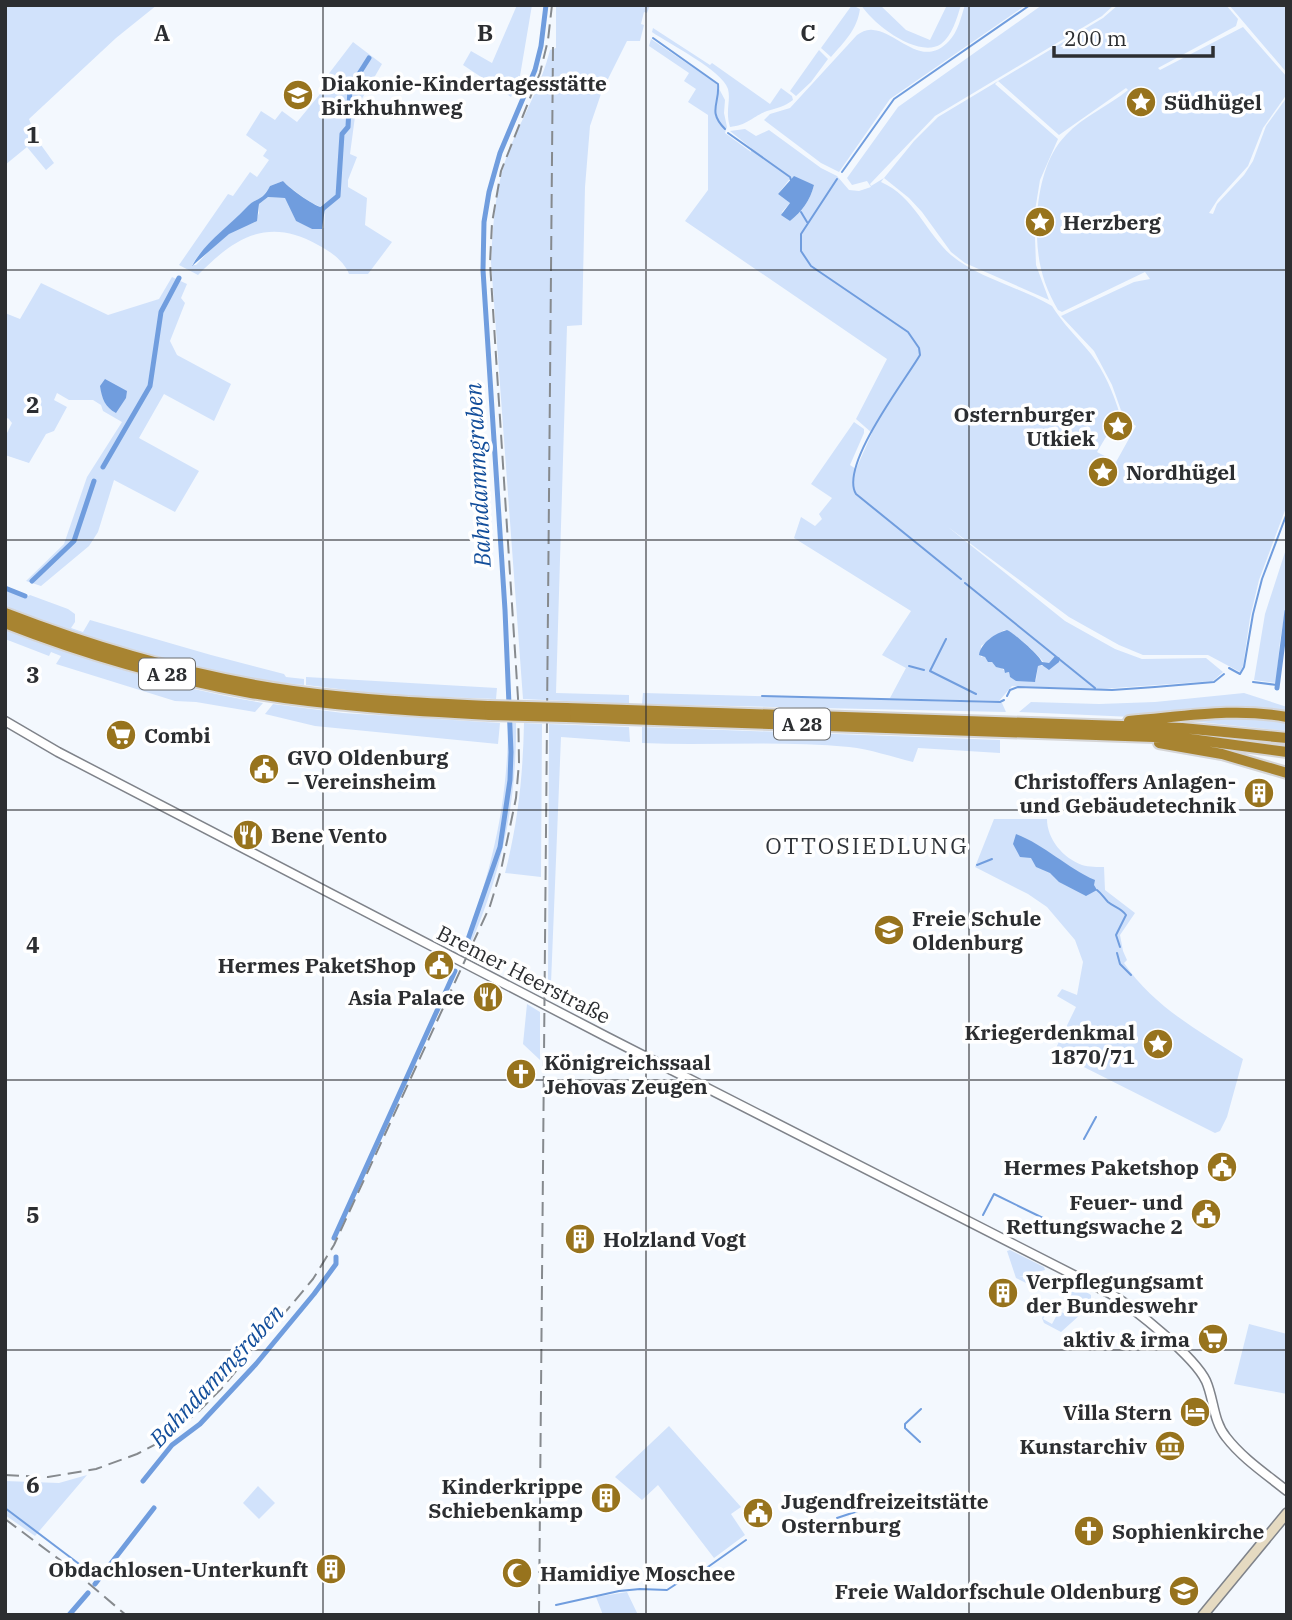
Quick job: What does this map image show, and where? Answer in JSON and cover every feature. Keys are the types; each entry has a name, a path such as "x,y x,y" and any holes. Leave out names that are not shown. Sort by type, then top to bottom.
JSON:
{"highway":[{"name":"A 28","path":"5,614 49,634 148,670 292,695 406,710 490,710 990,726 1108,735 1183,733 1287,752"},
{"name":"A 28","path":"5,623 49,634"},
{"path":"1057,724 1070,720 1124,721 1213,713 1287,717"},
{"name":"A 28","path":"1029,728 1057,724 1287,738"},
{"path":"1108,735 1120,740 1183,746 1222,754 1287,773"}],"main road":[{"path":"1203,1615 1287,1513"}],"street":[{"name":"Bremer Heerstraße","path":"5,721 68,757 404,933 1122,1301 1183,1354 1205,1380 1218,1424 1226,1438 1287,1491"}],"shaded area":[{"path":"5,5 157,5 116,38 29,119 36,138 54,163 46,170 27,147 5,165"},
{"path":"517,5 532,5 520,76 511,97 463,65 471,51 492,63"},
{"path":"556,5 650,5 647,13 644,12 640,41 627,41 602,91 590,126 585,187 582,325 567,326 556,693 629,695 629,704 523,699 491,262 501,177 509,150 537,88 550,50 556,48"},
{"path":"852,5 860,9 856,23 831,57 821,48"},
{"path":"861,5 880,5 906,30 930,40 947,5 961,5 954,26 941,44 920,47 886,30"},
{"path":"965,5 1026,5 890,99 839,172 821,163 764,120 770,114 790,108 857,35 869,30 882,32 910,47 929,52 939,49 949,41 959,24"},
{"path":"1042,5 1114,5 1102,16 935,116 871,186 884,178 938,117 1103,18 1118,5 1226,5 1238,19 1236,26 1158,68 1160,70 1243,27 1287,77 1287,94 1263,128 1248,166 1209,213 1213,214 1217,204 1244,175 1253,161 1266,126 1287,97 1287,505 1259,580 1240,672 1208,655 1143,655 1119,645 1069,617 948,527 1065,621 1115,649 1142,659 1206,658 1223,672 1213,681 1101,689 1012,686 999,701 890,698 906,668 882,655 911,611 794,538 801,517 815,526 822,519 819,514 832,498 811,484 854,422 864,429 850,465 856,469 872,433 856,419 887,359 685,221 708,190 708,115 688,102 696,89 684,81 689,73 649,46 651,39 716,83 725,100 725,133 751,152 751,148 730,131 745,129 756,136 769,130 821,168 837,176 849,190 859,191 871,187 867,181 852,185 847,178 898,107","holes":["998,81 1059,135 1126,88 1128,90 1080,122 1059,143 1045,172 1037,216 1034,217 1040,180 1058,139 995,84","884,178 909,198 951,252 965,263 1049,300 1036,265 1037,237 1045,284 1058,310 1062,312 1145,272 1150,279 1134,282 1061,316 1094,351 1112,385 1123,416 1120,415 1096,361 1052,306 962,263 942,246 911,205 881,182","789,180 814,185 805,205 790,221 782,212 790,203 778,194","1119,415 1136,426 1116,462 1097,452","1004,630 1026,644 1044,663 1049,663 1054,657 1051,666 1038,666 1036,680 1033,682 1010,677 1009,672 1006,673 984,656 981,657 981,646"]},
{"path":"1229,5 1287,5 1287,73"},
{"path":"653,28 710,65 712,63 770,104 781,88 792,96 793,100 746,123 730,127 729,93 724,82 706,66 652,32"},
{"path":"353,42 382,64 356,109 350,154 357,157 348,180 348,187 367,198 365,225 392,242 368,274 349,274 340,261 327,250 300,236 283,232 253,235 239,242 198,275 179,265 228,194 233,196 250,172 257,177 269,160 263,156 267,150 246,135 261,111 275,120 282,111 297,122 325,88 324,80","holes":["283,181 309,201 325,208 324,228 312,229 296,221 286,198 268,197 259,204 255,222 229,234 196,265 192,265 211,242 270,186"]},
{"path":"819,50 828,59 811,82 796,96 790,91"},
{"path":"172,277 187,284 181,298 185,303 170,341 177,355 231,384 214,421 164,394 139,438 199,471 175,512 114,480 98,532 89,546 41,586 26,581 64,544 87,477 122,422 103,411 101,405 93,400 69,400 57,393 54,400 67,407 54,431 46,434 29,463 5,455 5,437 12,423 8,418 5,420 5,313 20,319 41,283 108,315 159,299"},
{"path":"1287,546 1287,600 1276,683 1254,680 1265,614"},
{"path":"5,590 25,598 30,595 68,609 75,614 75,622 71,628 83,632 90,620 284,674 286,677 304,679 304,685 228,674 115,645 5,607"},
{"path":"5,630 132,672 197,690 263,703 255,712 175,701 56,664 61,656 51,652 49,656 5,639"},
{"path":"306,677 497,688 496,699 388,695 306,685"},
{"path":"643,693 1002,703 1006,712 642,704"},
{"path":"1244,693 1287,707 1287,712 1230,707 1133,717 1019,712 1031,702 1155,702"},
{"path":"273,704 343,713 500,723 498,744 315,726 265,714"},
{"path":"1239,716 1287,721 1287,731 1189,721"},
{"path":"508,722 516,723 510,813 497,870 466,955 462,951 496,839 505,783"},
{"path":"524,723 542,724 541,877 505,873 519,799"},
{"path":"549,724 629,727 630,742 561,737 551,983 548,982"},
{"path":"642,727 1000,740 1000,753 918,748 913,762 865,749 823,745 642,743"},
{"path":"994,819 1047,819 1053,840 1069,858 1082,865 1104,867 1105,890 1135,913 1120,935 1127,960 1124,963 1163,1005 1243,1059 1227,1117 1220,1131 1215,1133 1054,1052 1076,1007 1057,996 1062,989 1077,995 1083,962 1075,940 1047,907 1028,894 975,867"},
{"path":"527,1004 540,1012 540,1060 523,1044"},
{"path":"1010,1250 1044,1267 1045,1270 1019,1277 1030,1276 1026,1283 1016,1278 1007,1251"},
{"path":"1064,1278 1091,1295 1091,1305 1061,1332 1044,1323 1042,1318 1051,1300 1053,1301 1043,1319 1052,1324 1059,1311 1070,1316 1074,1307 1064,1302 1067,1297 1062,1294 1065,1290 1058,1283"},
{"path":"1249,1324 1287,1334 1287,1394 1234,1384"},
{"path":"669,1426 741,1507 731,1514 745,1535 714,1558 658,1485 642,1500 615,1477"},
{"path":"87,1475 35,1536 5,1515 5,1481 59,1483"},
{"path":"258,1486 275,1503 259,1519 243,1503"},
{"path":"627,1592 638,1615 603,1615 596,1597"}],"water":[{"path":"794,176 814,185 805,205 790,221 781,215 790,203 778,194"},
{"path":"283,181 303,198 325,208 322,229 312,229 296,221 285,198 268,197 259,204 257,221 229,234 192,266 210,242 264,195 270,186"},
{"path":"105,379 127,391 126,398 116,413 107,405 102,395 100,386"},
{"path":"1007,630 1026,644 1042,662 1049,663 1055,656 1060,658 1059,662 1049,670 1042,665 1038,666 1035,682 1016,681 1010,677 1009,672 1005,673 1004,669 996,667 979,655 989,639"},
{"path":"1016,834 1095,880 1097,890 1086,896 1036,867 1031,858 1020,857 1013,844"}],"waterway":[{"name":"Bahndammgraben","path":"466,945 500,847 510,780 511,752 505,610 483,270 484,222 500,153 535,70 546,5"},
{"path":"842,172 894,99 1030,5"},
{"path":"653,38 718,84 715,112 725,129"},
{"path":"321,210 338,196 342,134 348,127 350,88 369,58"},
{"path":"728,133 791,180"},
{"path":"837,179 801,234 801,251 811,266 908,332 919,348 920,355 888,403 865,445 853,481 856,494 961,579"},
{"path":"801,212 807,222"},
{"path":"103,467 150,386 161,312 179,278"},
{"path":"32,581 74,541 94,481"},
{"path":"1229,668 1240,674 1244,667 1262,579 1287,513"},
{"path":"965,583 1095,688"},
{"path":"5,588 25,596"},
{"path":"1277,688 1287,611"},
{"path":"946,639 930,671 976,694"},
{"path":"909,666 924,670"},
{"path":"1007,696 1010,690 1018,687 1112,690 1214,682 1224,674"},
{"path":"1253,682 1277,685"},
{"path":"762,696 1004,700"},
{"path":"977,865 992,859"},
{"path":"1097,890 1126,915 1116,935 1120,947"},
{"path":"1117,953 1120,964 1131,975"},
{"name":"Bahndammgraben","path":"334,1238 455,971"},
{"path":"1084,1139 1096,1117"},
{"path":"983,1215 994,1194 1043,1218"},
{"name":"Bahndammgraben","path":"143,1481 172,1445 200,1424 256,1364 314,1294 336,1264 336,1257"},
{"path":"920,1442 905,1428 905,1424 921,1409"},
{"path":"5,1508 99,1579"},
{"name":"Bahndammgraben","path":"95,1584 154,1508"},
{"path":"837,1518 861,1510"},
{"path":"698,1574 746,1540"},
{"path":"556,1605 619,1591 667,1590 687,1577"},
{"name":"Bahndammgraben","path":"69,1615 88,1593"}],"railway":[{"path":"5,1475 48,1477 96,1469 137,1454 164,1440 221,1389 313,1279 334,1245 490,906 501,870 516,798 519,763 518,698 490,263 492,223 501,171 540,73 548,40 552,5"},
{"path":"539,1615 553,47"},
{"path":"5,1519 68,1566 126,1615"}],"place":[{"name":"Diakonie-Kindertagesstätte Birkhuhnweg","path":"298,95"},
{"name":"Südhügel","path":"1141,102"},
{"name":"Herzberg","path":"1040,222"},
{"name":"Osternburger Utkiek","path":"1118,426"},
{"name":"Nordhügel","path":"1103,472"},
{"name":"Combi","path":"121,735"},
{"name":"GVO Oldenburg – Vereinsheim","path":"264,769"},
{"name":"Christoffers Anlagen- und Gebäudetechnik","path":"1259,793"},
{"name":"Bene Vento","path":"248,835"},
{"name":"Freie Schule Oldenburg","path":"889,930"},
{"name":"Hermes PaketShop","path":"439,965"},
{"name":"Asia Palace","path":"488,997"},
{"name":"Kriegerdenkmal 1870/71","path":"1158,1044"},
{"name":"Königreichssaal Jehovas Zeugen","path":"521,1074"},
{"name":"Hermes Paketshop","path":"1222,1167"},
{"name":"Feuer- und Rettungswache 2","path":"1206,1214"},
{"name":"Holzland Vogt","path":"580,1239"},
{"name":"Verpflegungsamt der Bundeswehr","path":"1003,1293"},
{"name":"aktiv & irma","path":"1213,1339"},
{"name":"Villa Stern","path":"1195,1412"},
{"name":"Kunstarchiv","path":"1170,1446"},
{"name":"Kinderkrippe Schiebenkamp","path":"606,1498"},
{"name":"Jugendfreizeitstätte Osternburg","path":"758,1513"},
{"name":"Sophienkirche","path":"1089,1531"},
{"name":"Obdachlosen-Unterkunft","path":"331,1569"},
{"name":"Hamidiye Moschee","path":"517,1573"},
{"name":"Freie Waldorfschule Oldenburg","path":"1184,1591"}],"district":[{"name":"OTTOSIEDLUNG","path":"867,845"}]}
